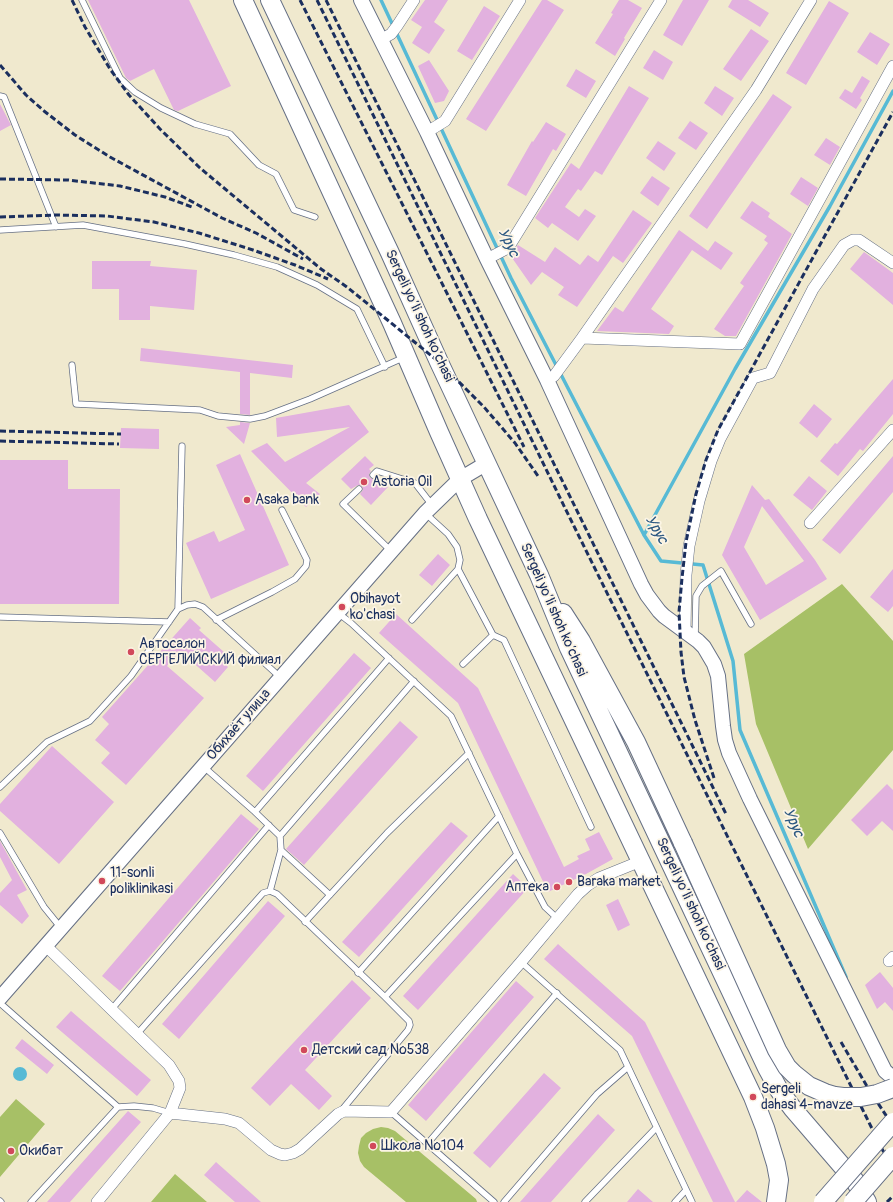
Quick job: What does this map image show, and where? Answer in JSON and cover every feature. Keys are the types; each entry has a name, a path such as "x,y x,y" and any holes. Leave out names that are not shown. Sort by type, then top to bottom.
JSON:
{"main road":[{"name":"Sergeli yo‘li shoh ko‘chasi","path":"243,0 407,356 460,478 766,1128 776,1164 778,1180 777,1201"},
{"name":"Sergeli yo‘li shoh ko‘chasi","path":"270,0 390,253 539,575 569,648 767,1068 779,1090 793,1109 854,1181 867,1202"},
{"path":"539,575 581,641 636,742 777,1050 787,1067 809,1086 834,1096 852,1098 861,1097 877,1094 893,1088"},
{"path":"823,1202 893,1122"},
{"path":"853,1202 893,1156"}],"street":[{"path":"361,0 390,33 427,132 487,259 555,373 647,595 664,616 704,647 716,669 721,698 725,740 732,760 750,799 889,1074"},
{"path":"390,33 414,0"},
{"path":"427,132 445,121 520,0"},
{"path":"487,259 508,248 661,0"},
{"path":"555,373 582,338 756,90 811,0"},
{"path":"582,338 740,344 893,66"},
{"path":"690,635 686,575 689,546 704,483 720,440 753,378 770,373 814,289 844,245 853,240 859,240 893,263"},
{"path":"810,523 893,430"},
{"name":"Обихаёт улица","path":"0,998 428,509 460,478 487,463"},
{"path":"170,1113 225,1119 239,1123 271,1150 285,1155 300,1149 338,1114 344,1111 391,1112 578,894 588,884 641,861"},
{"path":"46,946 170,1065 177,1076 180,1088 170,1113 97,1202"}],"lane":[{"path":"82,0 120,78 135,92 161,108 195,124 230,134 259,165 276,174 294,210 315,217"},
{"path":"0,96 4,97 56,227"},
{"path":"0,230 83,225 185,244 234,255 277,267 317,285 357,309 385,367"},
{"path":"72,365 76,404 200,410 218,416 250,419 265,416 310,399 407,356"},
{"path":"178,609 182,446"},
{"path":"373,475 377,471 415,484 428,509 457,547 460,560 458,569 412,620"},
{"path":"359,489 343,504 391,551"},
{"path":"216,620 295,579 306,566 307,560 282,510"},
{"path":"458,569 493,635 504,640 591,827"},
{"path":"690,635 696,596 702,586 721,571 751,624"},
{"path":"0,787 47,742 90,721 132,676 178,609 187,605 195,604 210,612 216,620 281,678"},
{"path":"337,613 352,623 451,716 517,854 545,907 558,919"},
{"path":"0,617 169,622"},
{"path":"463,664 493,635"},
{"path":"255,812 389,658"},
{"path":"280,836 414,681"},
{"path":"305,922 387,833 469,753"},
{"path":"203,766 280,836 281,850 270,891"},
{"path":"358,973 499,816"},
{"path":"111,1010 269,825"},
{"path":"0,833 44,907 62,928"},
{"path":"281,850 330,895"},
{"path":"385,997 517,854"},
{"path":"137,1034 264,893 270,891 276,894 409,1021 410,1025 408,1030 338,1114"},
{"path":"521,962 620,1050 692,1202"},
{"path":"428,1143 558,994"},
{"path":"0,1003 118,1107"},
{"path":"504,1202 597,1094 628,1067"},
{"path":"31,1202 118,1107 134,1106 152,1108 170,1113"},
{"path":"391,1112 494,1202"},
{"path":"585,1202 656,1128"},
{"path":"675,1202 686,1190"}],"green space":[{"path":"842,584 893,641 893,750 808,849 756,724 744,654"},
{"name":"Окибат","path":"16,1099 45,1124 0,1177 0,1117"},
{"path":"381,1127 395,1131 476,1199 477,1202 406,1202 364,1167 360,1161 358,1153 361,1138 373,1129"},
{"path":"175,1174 207,1202 151,1202"}],"water":[{"path":"20,1067 25,1069 27,1074 25,1079 20,1081 15,1079 13,1074 15,1069"}],"building":[{"path":"88,0 189,0 231,86 178,111 174,110 154,69 130,81 126,78"},
{"path":"425,0 448,0 434,22 445,30 429,54 412,43 422,27 411,20"},
{"path":"542,0 547,0 564,10 486,131 466,119"},
{"path":"619,0 628,0 642,8 615,56 595,43 613,14 611,13"},
{"path":"683,0 709,0 682,46 663,35"},
{"path":"732,0 748,0 769,13 760,27 728,7"},
{"path":"829,1 849,13 806,85 786,73"},
{"path":"484,6 500,16 472,60 457,51"},
{"path":"751,29 769,41 741,81 723,69"},
{"path":"870,32 890,44 877,65 857,52"},
{"path":"654,50 673,62 663,80 643,68"},
{"path":"429,60 449,91 444,101 435,103 418,66"},
{"path":"576,69 596,81 586,98 566,86"},
{"path":"862,76 870,81 860,98 862,100 856,109 839,98 845,89 852,93"},
{"path":"629,86 649,98 602,175 595,171 581,191 578,189 565,207 579,217 585,209 596,216 578,241 552,223 548,228 535,218 571,163 579,169"},
{"path":"715,86 734,98 722,116 704,103"},
{"path":"773,94 792,107 707,229 689,216"},
{"path":"0,104 11,125 0,131"},
{"path":"690,121 708,133 696,150 678,138"},
{"path":"546,122 566,134 556,151 553,149 526,196 507,185 532,141 533,142"},
{"path":"826,138 840,147 830,165 814,155"},
{"path":"658,141 676,153 664,171 646,158"},
{"path":"652,176 670,188 658,206 640,193"},
{"path":"801,177 818,188 808,206 790,194"},
{"path":"752,201 770,213 768,217 792,234 736,336 725,336 714,329 744,286 740,283 768,243 764,240 767,236 740,218"},
{"path":"633,210 652,223 623,263 613,256 577,307 558,295 564,287 542,272 531,285 510,255 518,245 545,262 555,247 580,265 588,255 598,262"},
{"path":"679,230 708,251 715,241 733,253 721,270 692,250 651,309 674,326 669,334 597,331 615,307 623,312"},
{"path":"864,252 893,273 893,305 850,269"},
{"path":"92,261 151,261 150,266 197,270 194,310 150,306 150,320 119,320 119,289 92,289"},
{"path":"141,348 293,365 292,378 250,373 250,415 240,414 240,372 140,361"},
{"path":"893,379 893,414 863,451 860,449 838,476 820,461 835,443 837,444"},
{"path":"814,404 832,419 817,438 799,423"},
{"path":"349,405 369,432 306,483 320,494 306,507 251,451 267,443 285,462 350,427 277,437 276,418"},
{"path":"240,422 250,423 244,444 226,427 240,425"},
{"path":"121,428 159,429 159,449 120,448"},
{"path":"240,454 289,565 211,599 186,543 214,531 219,542 245,530 216,465"},
{"name":"Astoria Oil","path":"365,456 374,465 369,469 371,471 369,474 370,478 374,479 377,477 388,487 371,505 360,494 363,490 362,486 358,485 351,489 341,479"},
{"path":"893,456 893,492 840,554 822,540"},
{"path":"0,460 68,460 68,489 120,489 119,604 0,604"},
{"path":"809,476 827,491 812,510 793,495"},
{"path":"752,485 765,500 769,499 815,560 827,579 760,620 722,555","holes":["762,506 804,561 766,585 744,547"]},
{"path":"438,554 450,565 432,586 419,575"},
{"path":"893,569 893,606 888,612 870,597"},
{"path":"396,614 478,688 564,867 579,859 577,856 590,850 585,839 599,832 613,859 548,892 458,703 379,633"},
{"path":"190,618 201,628 199,630 224,652 219,658 228,667 215,682 180,651 167,666 204,698 126,785 101,763 110,753 95,740 109,724 102,717"},
{"path":"354,653 371,668 263,791 246,776"},
{"path":"400,721 418,737 304,865 286,849"},
{"path":"52,746 114,802 59,864 0,811 0,804"},
{"path":"887,784 893,790 893,831 882,821 867,836 851,820"},
{"path":"241,814 259,829 120,991 102,976"},
{"path":"451,822 468,836 359,957 342,942"},
{"path":"0,841 27,890 17,895 29,916 22,924 0,905 0,893 12,880 0,857"},
{"path":"513,874 528,888 418,1010 403,996"},
{"path":"618,899 630,925 618,931 606,905"},
{"path":"268,901 285,916 179,1039 162,1024"},
{"path":"558,944 645,1022 735,1202 713,1202 632,1036 544,959"},
{"path":"880,972 893,988 893,1011 885,1002 877,1009 865,985"},
{"path":"352,980 371,998 305,1070 332,1096 319,1110 291,1084 270,1106 251,1088"},
{"path":"516,981 534,997 426,1121 408,1105"},
{"path":"71,1011 151,1080 137,1096 56,1027"},
{"path":"22,1039 54,1065 47,1074 15,1048"},
{"path":"544,1073 561,1088 490,1168 473,1153"},
{"path":"128,1111 141,1122 70,1202 47,1202"},
{"path":"598,1114 615,1130 551,1202 520,1202"},
{"path":"216,1162 261,1202 235,1202 204,1175"},
{"path":"638,1189 653,1202 627,1202"},
{"path":"747,1190 762,1202 736,1202"}],"waterway":[{"name":"Урус","path":"381,0 511,278 644,535 661,561 703,565 733,661 740,730 846,977"},
{"path":"644,535 735,369 830,206 893,91"}],"railway":[{"path":"72,0 85,27 110,69 129,95 160,129 200,168 321,269 347,287 439,362 484,407 515,443 538,476"},
{"path":"300,0 524,447"},
{"path":"317,0 565,508 893,1171"},
{"path":"326,0 726,814"},
{"path":"0,65 26,95 75,135 110,157 222,218 256,233 303,259"},
{"path":"714,778 695,720 684,677 681,652 679,612 682,578 686,542 696,494 706,460 718,430 893,112"},
{"path":"0,179 68,180 120,186 165,197 192,207"},
{"path":"0,217 56,215 107,216 154,222 199,233 253,250 328,279"},
{"path":"0,431 121,434"},
{"path":"0,441 119,444"},
{"path":"841,1042 868,1088 893,1126"},
{"path":"887,1202 893,1196"}],"place":[{"name":"Astoria Oil","path":"364,482"},
{"name":"Asaka bank","path":"247,500"},
{"name":"Obihayot ko'chasi","path":"342,607"},
{"name":"Автосалон СЕРГЕЛИЙСКИЙ филиал","path":"131,652"},
{"name":"11-sonli poliklinikasi","path":"102,881"},
{"name":"Baraka market","path":"569,882"},
{"name":"Аптека","path":"557,887"},
{"name":"Детский сад №538","path":"304,1050"},
{"name":"Sergeli dahasi 4-mavze","path":"753,1097"},
{"name":"Школа №104","path":"373,1146"},
{"name":"Окибат","path":"11,1151"}]}
